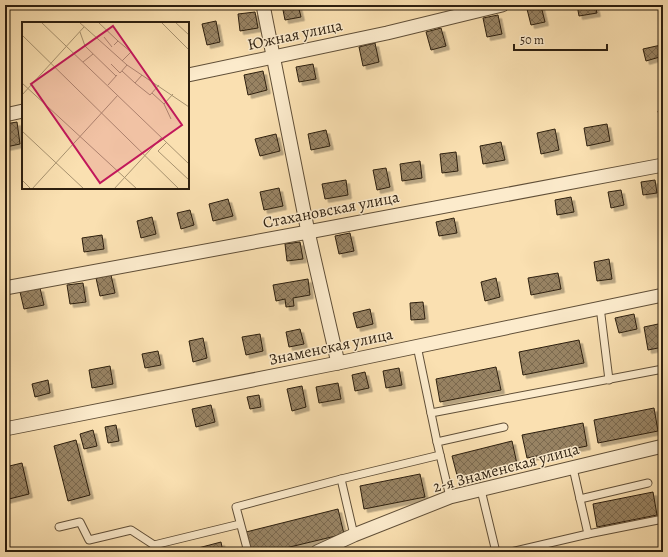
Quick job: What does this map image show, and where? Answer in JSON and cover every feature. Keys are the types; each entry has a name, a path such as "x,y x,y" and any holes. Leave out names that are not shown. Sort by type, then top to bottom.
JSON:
{"street":[{"path":"263,5 308,232 338,363"},
{"name":"Южная улица","path":"189,75 387,33 502,5"},
{"path":"5,115 22,111"},
{"name":"Стахановская улица","path":"5,288 663,165"},
{"name":"Знаменская улица","path":"6,426 338,363 663,295"},
{"name":"2-я Знаменская улица","path":"317,552 354,535 450,497 663,446"}],"lane":[{"path":"600,307 609,380"},
{"path":"417,346 436,442 450,497"},
{"path":"431,413 663,369"},
{"path":"436,442 504,426"},
{"path":"248,552 236,507 440,455"},
{"path":"573,468 588,534"},
{"path":"341,479 354,535"},
{"path":"580,499 648,483"},
{"path":"481,490 496,552"},
{"path":"511,552 588,534 663,519"},
{"path":"59,527 80,522 88,540 131,530 154,549 240,524"}],"building":[{"path":"282,5 298,5 301,17 285,20"},
{"path":"577,5 595,5 597,13 579,16"},
{"path":"541,6 545,22 531,25 527,9"},
{"path":"255,12 258,28 240,31 238,14"},
{"path":"498,15 502,34 487,37 483,18"},
{"path":"216,21 220,42 207,45 202,24"},
{"path":"441,28 446,46 431,50 426,32"},
{"path":"375,43 379,62 363,66 359,47"},
{"path":"661,45 663,56 646,61 643,49"},
{"path":"313,64 316,79 299,82 296,67"},
{"path":"263,71 267,90 248,95 244,75"},
{"path":"663,110 663,131 658,111"},
{"path":"17,122 20,144 6,147 5,124"},
{"path":"607,124 610,141 587,146 584,128"},
{"path":"555,129 559,150 541,154 537,133"},
{"path":"326,130 330,146 311,150 308,134"},
{"path":"276,134 280,151 260,156 255,139"},
{"path":"501,142 505,160 483,164 480,146"},
{"path":"456,152 458,171 442,173 440,154"},
{"path":"420,161 422,178 402,181 400,164"},
{"path":"386,168 390,187 377,190 373,170"},
{"path":"346,180 348,195 325,199 322,184"},
{"path":"655,180 657,193 643,195 641,182"},
{"path":"279,188 283,206 264,210 260,192"},
{"path":"621,190 624,205 611,208 608,192"},
{"path":"571,197 574,212 557,215 555,200"},
{"path":"228,199 233,216 213,221 209,204"},
{"path":"190,210 194,225 181,229 177,213"},
{"path":"152,217 156,234 141,238 137,221"},
{"path":"454,218 457,233 439,236 436,222"},
{"path":"350,233 354,251 339,254 335,236"},
{"path":"102,235 104,249 84,252 82,238"},
{"path":"300,242 303,259 287,261 285,244"},
{"path":"609,259 612,279 597,281 594,262"},
{"path":"558,273 561,289 531,295 528,278"},
{"path":"111,275 115,293 100,296 96,278"},
{"path":"496,278 500,297 485,301 481,282"},
{"path":"308,279 310,295 293,298 294,306 286,307 285,299 276,301 273,285"},
{"path":"83,283 86,302 70,304 67,285"},
{"path":"40,288 44,305 24,309 20,292"},
{"path":"423,302 425,319 411,320 410,303"},
{"path":"370,309 373,324 357,328 353,313"},
{"path":"634,314 637,329 619,333 615,318"},
{"path":"663,323 663,347 648,350 644,327"},
{"path":"300,329 304,344 289,347 286,332"},
{"path":"260,334 263,351 246,355 242,337"},
{"path":"203,338 207,358 193,362 189,341"},
{"path":"579,340 584,363 523,375 519,352"},
{"path":"158,351 161,365 145,368 142,354"},
{"path":"110,366 113,384 92,388 89,370"},
{"path":"496,367 501,390 440,402 436,379"},
{"path":"399,368 402,385 386,388 383,371"},
{"path":"365,372 369,388 355,391 352,375"},
{"path":"48,380 50,393 35,397 32,384"},
{"path":"338,383 341,399 319,403 316,387"},
{"path":"302,386 306,407 292,411 287,389"},
{"path":"259,395 261,407 250,409 247,397"},
{"path":"211,405 215,422 196,427 192,409"},
{"path":"654,408 658,431 598,443 594,420"},
{"path":"583,423 587,446 527,458 522,435"},
{"path":"116,425 119,441 108,443 105,427"},
{"path":"93,430 97,446 84,449 80,434"},
{"path":"76,440 90,495 68,501 54,446"},
{"path":"512,441 517,464 458,479 452,456"},
{"path":"22,463 29,494 5,500 5,467"},
{"path":"420,474 425,497 364,509 360,486"},
{"path":"653,492 657,515 597,527 593,504"},
{"path":"338,509 344,534 269,552 251,552 246,532"},
{"path":"221,542 223,552 183,552"}]}
